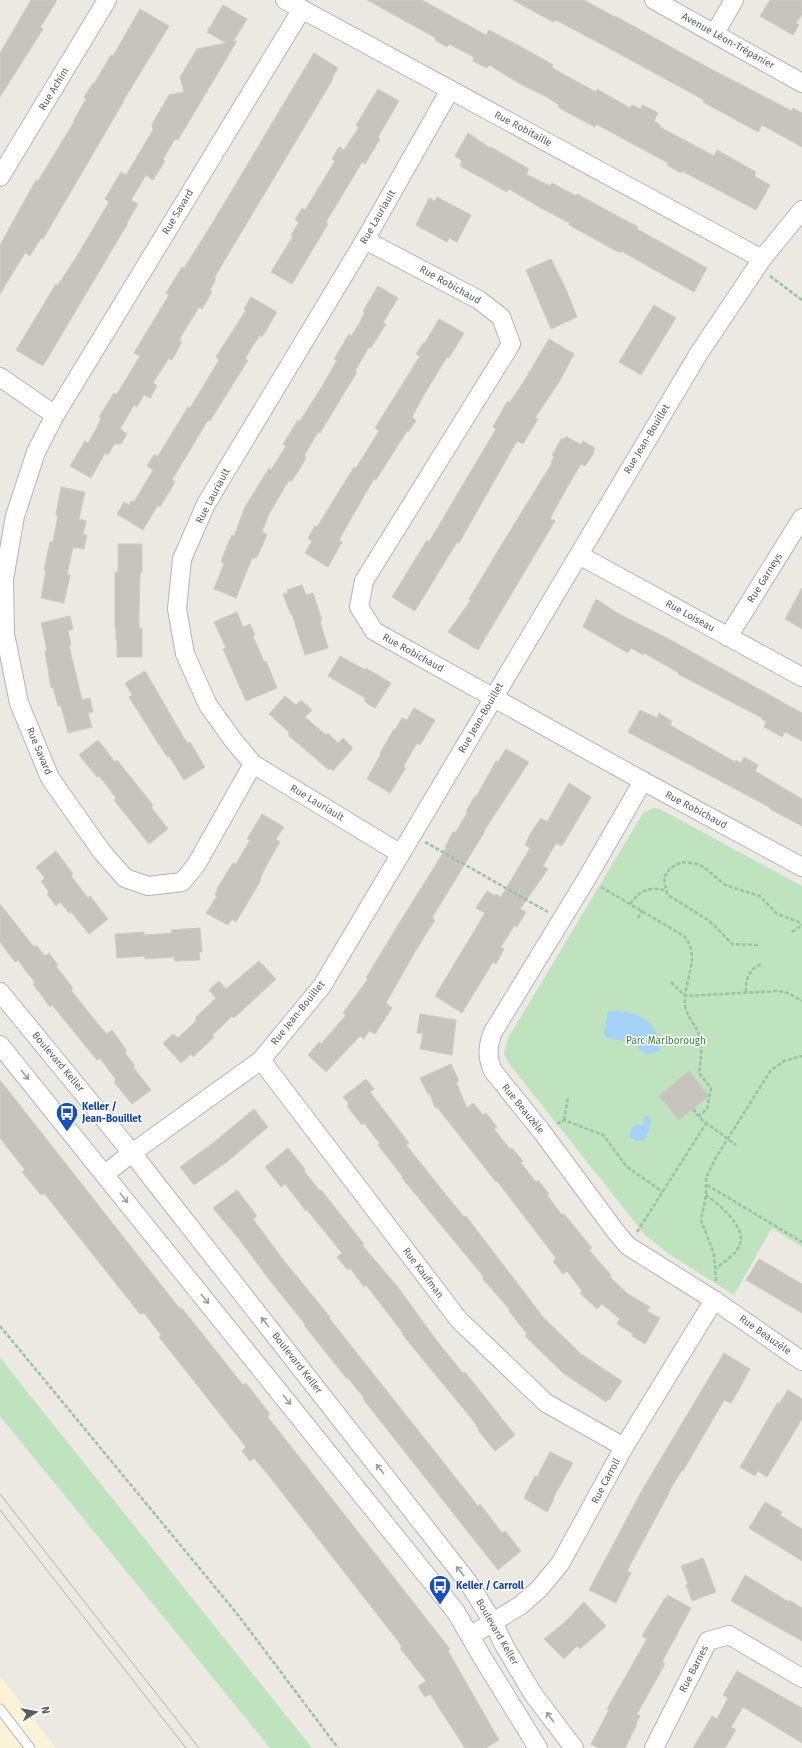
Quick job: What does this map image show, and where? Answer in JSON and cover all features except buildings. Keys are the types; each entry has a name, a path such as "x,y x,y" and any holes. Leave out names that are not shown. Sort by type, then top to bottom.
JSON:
{"street":[{"name":"Rue Achim","path":"0,177 108,0"},
{"name":"Rue Robitaille","path":"284,0 450,90 759,263"},
{"name":"Avenue Léon-Trépanier","path":"654,0 802,83"},
{"path":"715,33 734,0"},
{"name":"Rue Savard","path":"253,764 196,865 182,882 148,886 125,878 102,852 50,778 19,702 5,634 4,579 15,516 36,452 55,415 302,9"},
{"name":"Rue Lauriault","path":"401,854 253,764 233,740 208,705 185,654 177,608 182,559 206,504 365,240 450,90"},
{"name":"Rue Jean-Bouillet","path":"106,1174 132,1153 261,1060 322,986 699,353 759,263 802,210"},
{"name":"Rue Robichaud","path":"365,240 479,300 501,317 511,344 364,581 359,607 374,631 643,781 802,867"},
{"path":"0,377 55,415"},
{"name":"Rue Garneys","path":"728,637 802,518"},
{"name":"Rue Loiseau","path":"579,555 802,677"},
{"name":"Rue Beauzèle","path":"643,781 562,920 492,1032 487,1052 493,1071 542,1132 628,1246 714,1300 802,1361"},
{"name":"Boulevard Keller","path":"0,992 132,1153 468,1582 493,1622 504,1645 534,1694 574,1748"},
{"path":"0,1045 106,1174 456,1612 538,1748"},
{"name":"Rue Kaufman","path":"261,1060 459,1320 546,1403 624,1447"},
{"name":"Rue Carroll","path":"470,1636 503,1614 520,1605 539,1589 560,1564 624,1447 714,1300"},
{"name":"Rue Barnes","path":"654,1748 708,1641 729,1635 802,1678"}],"lane":[{"path":"0,1709 30,1748"}],"path":[{"path":"759,263 802,300"},
{"path":"412,835 562,920"},
{"path":"758,945 732,944 716,927 672,898 666,890 664,878 670,868 682,862 697,864 712,872 725,886 760,896 777,914 797,921 802,925 792,932"},
{"path":"587,878 684,936 692,949 692,960 685,996 685,1006 700,1040 701,1049 699,1073 711,1088 707,1109 699,1116"},
{"path":"630,904 642,890 666,890"},
{"path":"638,918 642,911"},
{"path":"746,992 746,980 748,974 760,964"},
{"path":"671,982 685,996 779,991 788,993 802,1001"},
{"path":"714,1300 716,1269 711,1246 700,1220 706,1195 706,1178 708,1172 771,1070 784,1061 802,1056"},
{"path":"564,1120 568,1097"},
{"path":"693,1109 699,1116 736,1145"},
{"path":"542,1132 564,1120 603,1135 627,1167 663,1192"},
{"path":"628,1246 707,1122"},
{"path":"706,1184 802,1242"},
{"path":"706,1195 732,1219 741,1238 741,1242 736,1251 716,1269"},
{"path":"0,1326 238,1615 338,1748"}],"shaded area":[{"path":"0,1676 56,1748 0,1748"}],"green space":[{"name":"Parc Marlborough","path":"653,808 660,809 802,886 802,1247 772,1228 734,1295 669,1254 645,1235 507,1061 504,1053 507,1040 643,813"},
{"path":"0,1357 312,1748 270,1748 0,1416"}],"water":[{"path":"608,1011 628,1012 644,1018 655,1031 659,1039 661,1050 647,1055 631,1043 605,1037 604,1034"},
{"path":"647,1116 650,1117 650,1123 647,1135 644,1140 635,1141 630,1137 631,1128 636,1125 644,1125 643,1118"}],"tram line":[{"path":"0,1494 199,1748"},
{"path":"0,1510 186,1748"}],"place":[{"name":"Keller / Jean-Bouillet","path":"67,1132"},
{"name":"Keller / Carroll","path":"440,1606"}]}
